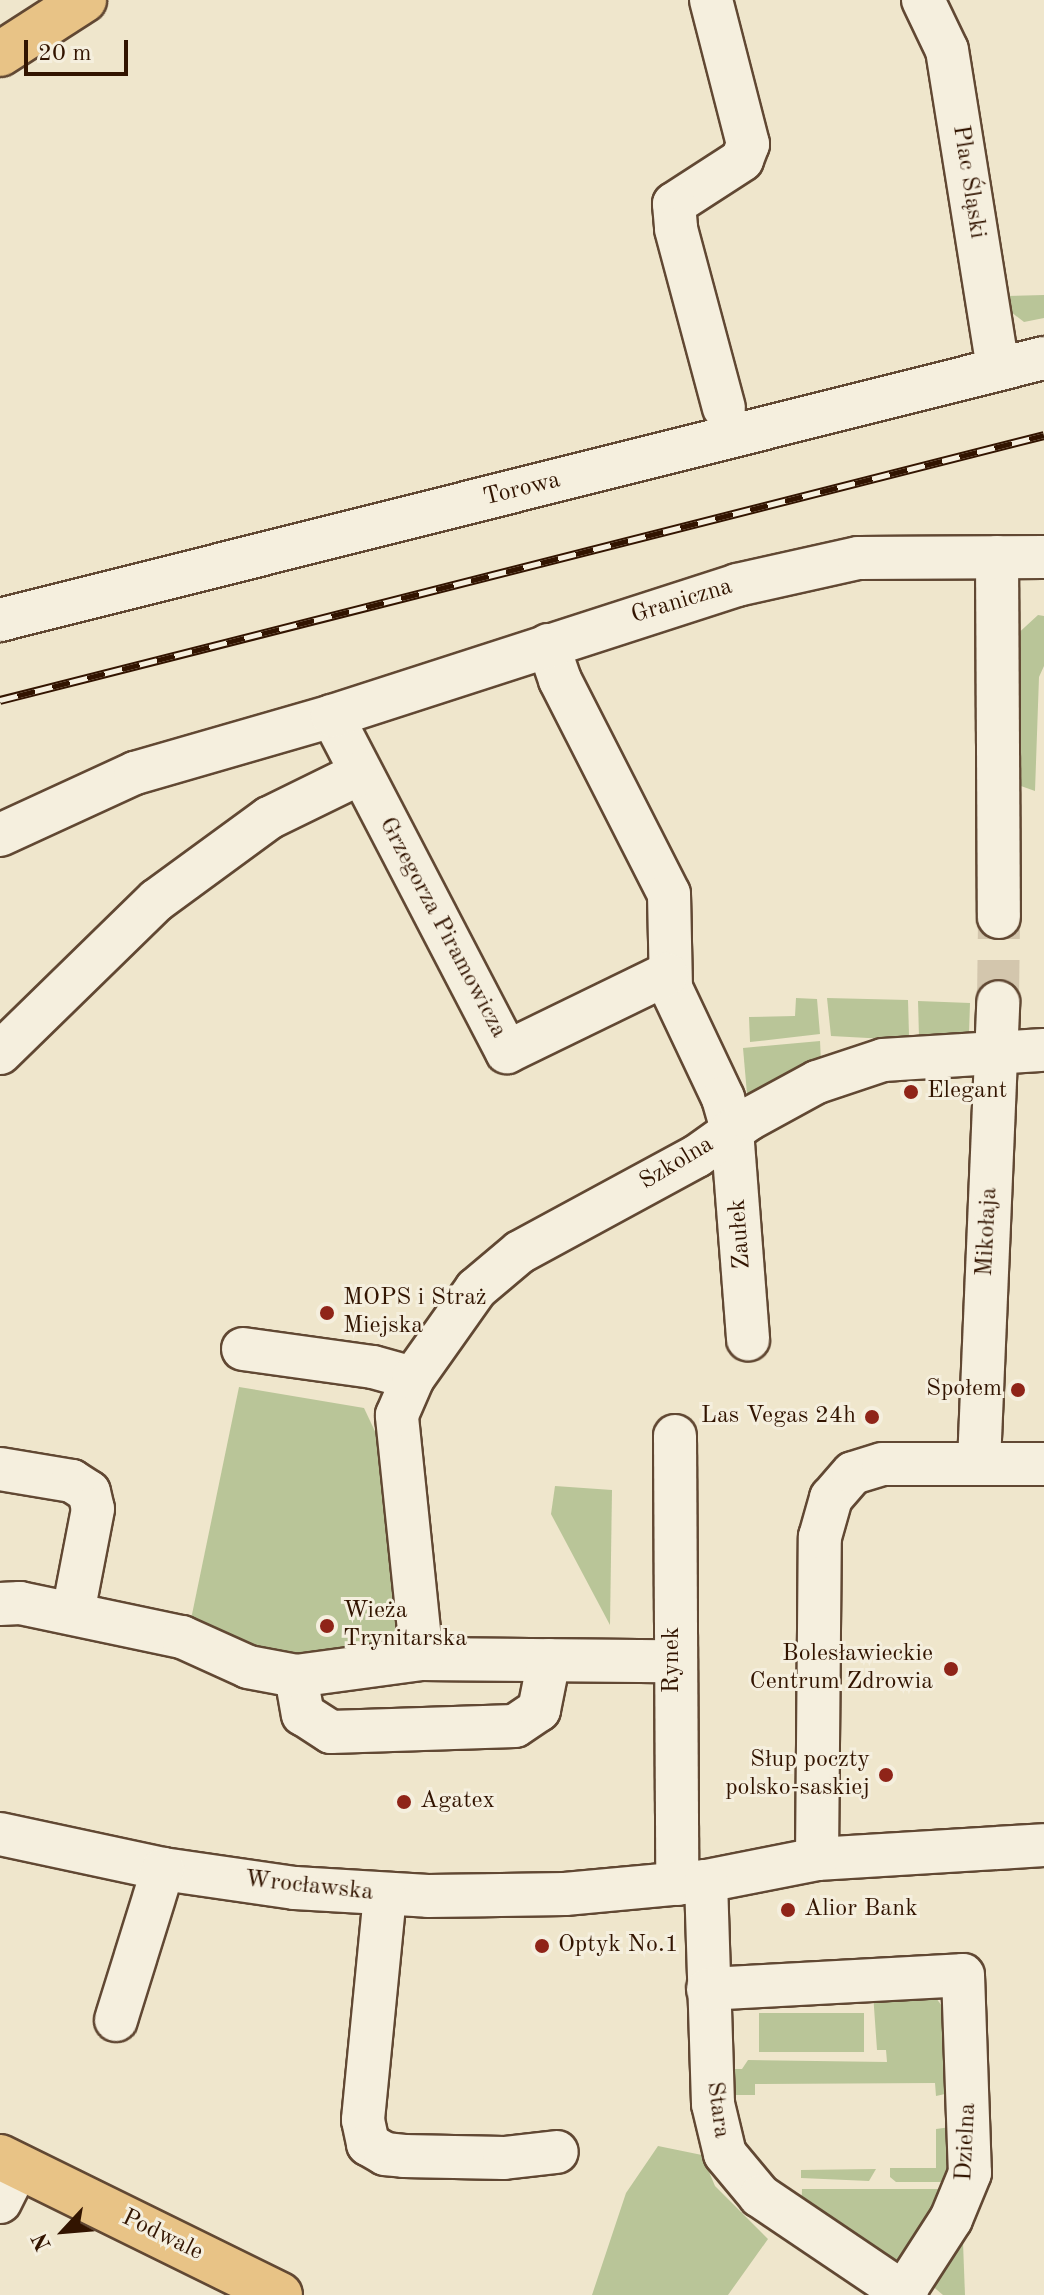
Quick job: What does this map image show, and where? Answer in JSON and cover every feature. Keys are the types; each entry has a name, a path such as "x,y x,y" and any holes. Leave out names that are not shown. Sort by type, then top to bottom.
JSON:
{"main road":[{"path":"0,54 84,0"},
{"name":"Podwale","path":"6,2175 280,2295"}],"street":[{"path":"711,0 748,144 742,160 674,204 676,229 724,408"},
{"name":"Plac Śląski","path":"923,0 947,50 998,369"},
{"name":"Torowa","path":"0,620 1044,358"},
{"name":"Graniczna","path":"0,835 135,773 332,716 644,612 809,567 910,554 1044,557"},
{"path":"997,557 999,917"},
{"path":"548,645 568,697 663,875 672,912 667,974 732,1130"},
{"name":"Grzegorza Piramowicza","path":"332,716 507,1052 667,974"},
{"path":"0,1053 178,884 269,818 361,773"},
{"name":"Mikołaja","path":"979,1463 998,1002"},
{"name":"Szkolna","path":"422,1659 397,1426 400,1405 413,1378 463,1305 497,1269 697,1156 732,1130 849,1069 883,1060 1044,1050"},
{"name":"Zaułek","path":"732,1130 748,1339"},
{"path":"243,1349 373,1367 413,1378"},
{"name":"Rynek","path":"675,1436 672,1661 691,1882"},
{"path":"1044,1464 867,1466 840,1484 823,1514 817,1859 1044,1845"},
{"path":"0,1469 72,1481 89,1492 93,1509 73,1613"},
{"path":"0,1604 73,1613 182,1637 248,1667 296,1676 422,1659 672,1661"},
{"path":"296,1676 303,1714 331,1732 515,1726 539,1710 549,1660"},
{"name":"Wrocławska","path":"0,1834 163,1869 385,1895 623,1889 691,1882 817,1859"},
{"path":"116,2020 163,1869"},
{"name":"Stara","path":"691,1882 708,1989 713,2104 732,2169 760,2196 906,2294"},
{"path":"385,1895 363,2120 368,2144 385,2154 404,2156 504,2158 557,2152"},
{"name":"Dzielna","path":"708,1989 963,1975 970,2173 960,2203 906,2294"}],"green space":[{"path":"1044,295 1044,318 1024,322 1011,312 1005,296"},
{"path":"1038,615 1044,616 1044,666 1039,677 1035,791 1015,784 1011,640"},
{"path":"796,998 817,999 820,1034 750,1042 749,1017 795,1016"},
{"path":"827,998 908,1000 909,1035 905,1040 831,1036"},
{"path":"918,1001 970,1003 969,1033 919,1037"},
{"path":"820,1041 821,1062 753,1098 747,1094 743,1048"},
{"path":"239,1387 364,1408 380,1442 400,1640 309,1669 189,1629"},
{"path":"555,1486 612,1490 610,1625 551,1514"},
{"path":"920,1992 936,1998 948,2014 954,2092 936,2096 935,2083 755,2084 755,2095 735,2095 733,2069 742,2069 748,2060 887,2062 886,2050 877,2050 873,1993"},
{"path":"759,2013 864,2013 864,2052 759,2052"},
{"path":"951,2127 958,2182 896,2182 890,2177 890,2168 936,2168 936,2129"},
{"path":"658,2146 702,2155 715,2186 768,2239 728,2295 592,2295 626,2193"},
{"path":"876,2169 869,2181 801,2178 801,2170"},
{"path":"802,2189 956,2189 897,2268 801,2216"},
{"path":"962,2216 965,2295 943,2295 923,2278"}],"tunnel":[{"path":"998,1002 999,917"}],"railway":[{"path":"0,700 1044,435"}],"place":[{"name":"Elegant","path":"911,1092"},
{"name":"MOPS i Straż Miejska","path":"327,1313"},
{"name":"Społem","path":"1018,1390"},
{"name":"Las Vegas 24h","path":"872,1417"},
{"name":"Wieża Trynitarska","path":"327,1626"},
{"name":"Bolesławieckie Centrum Zdrowia","path":"951,1669"},
{"name":"Słup poczty polsko-saskiej","path":"886,1775"},
{"name":"Agatex","path":"404,1802"},
{"name":"Alior Bank","path":"788,1910"},
{"name":"Optyk No.1","path":"542,1946"}]}
